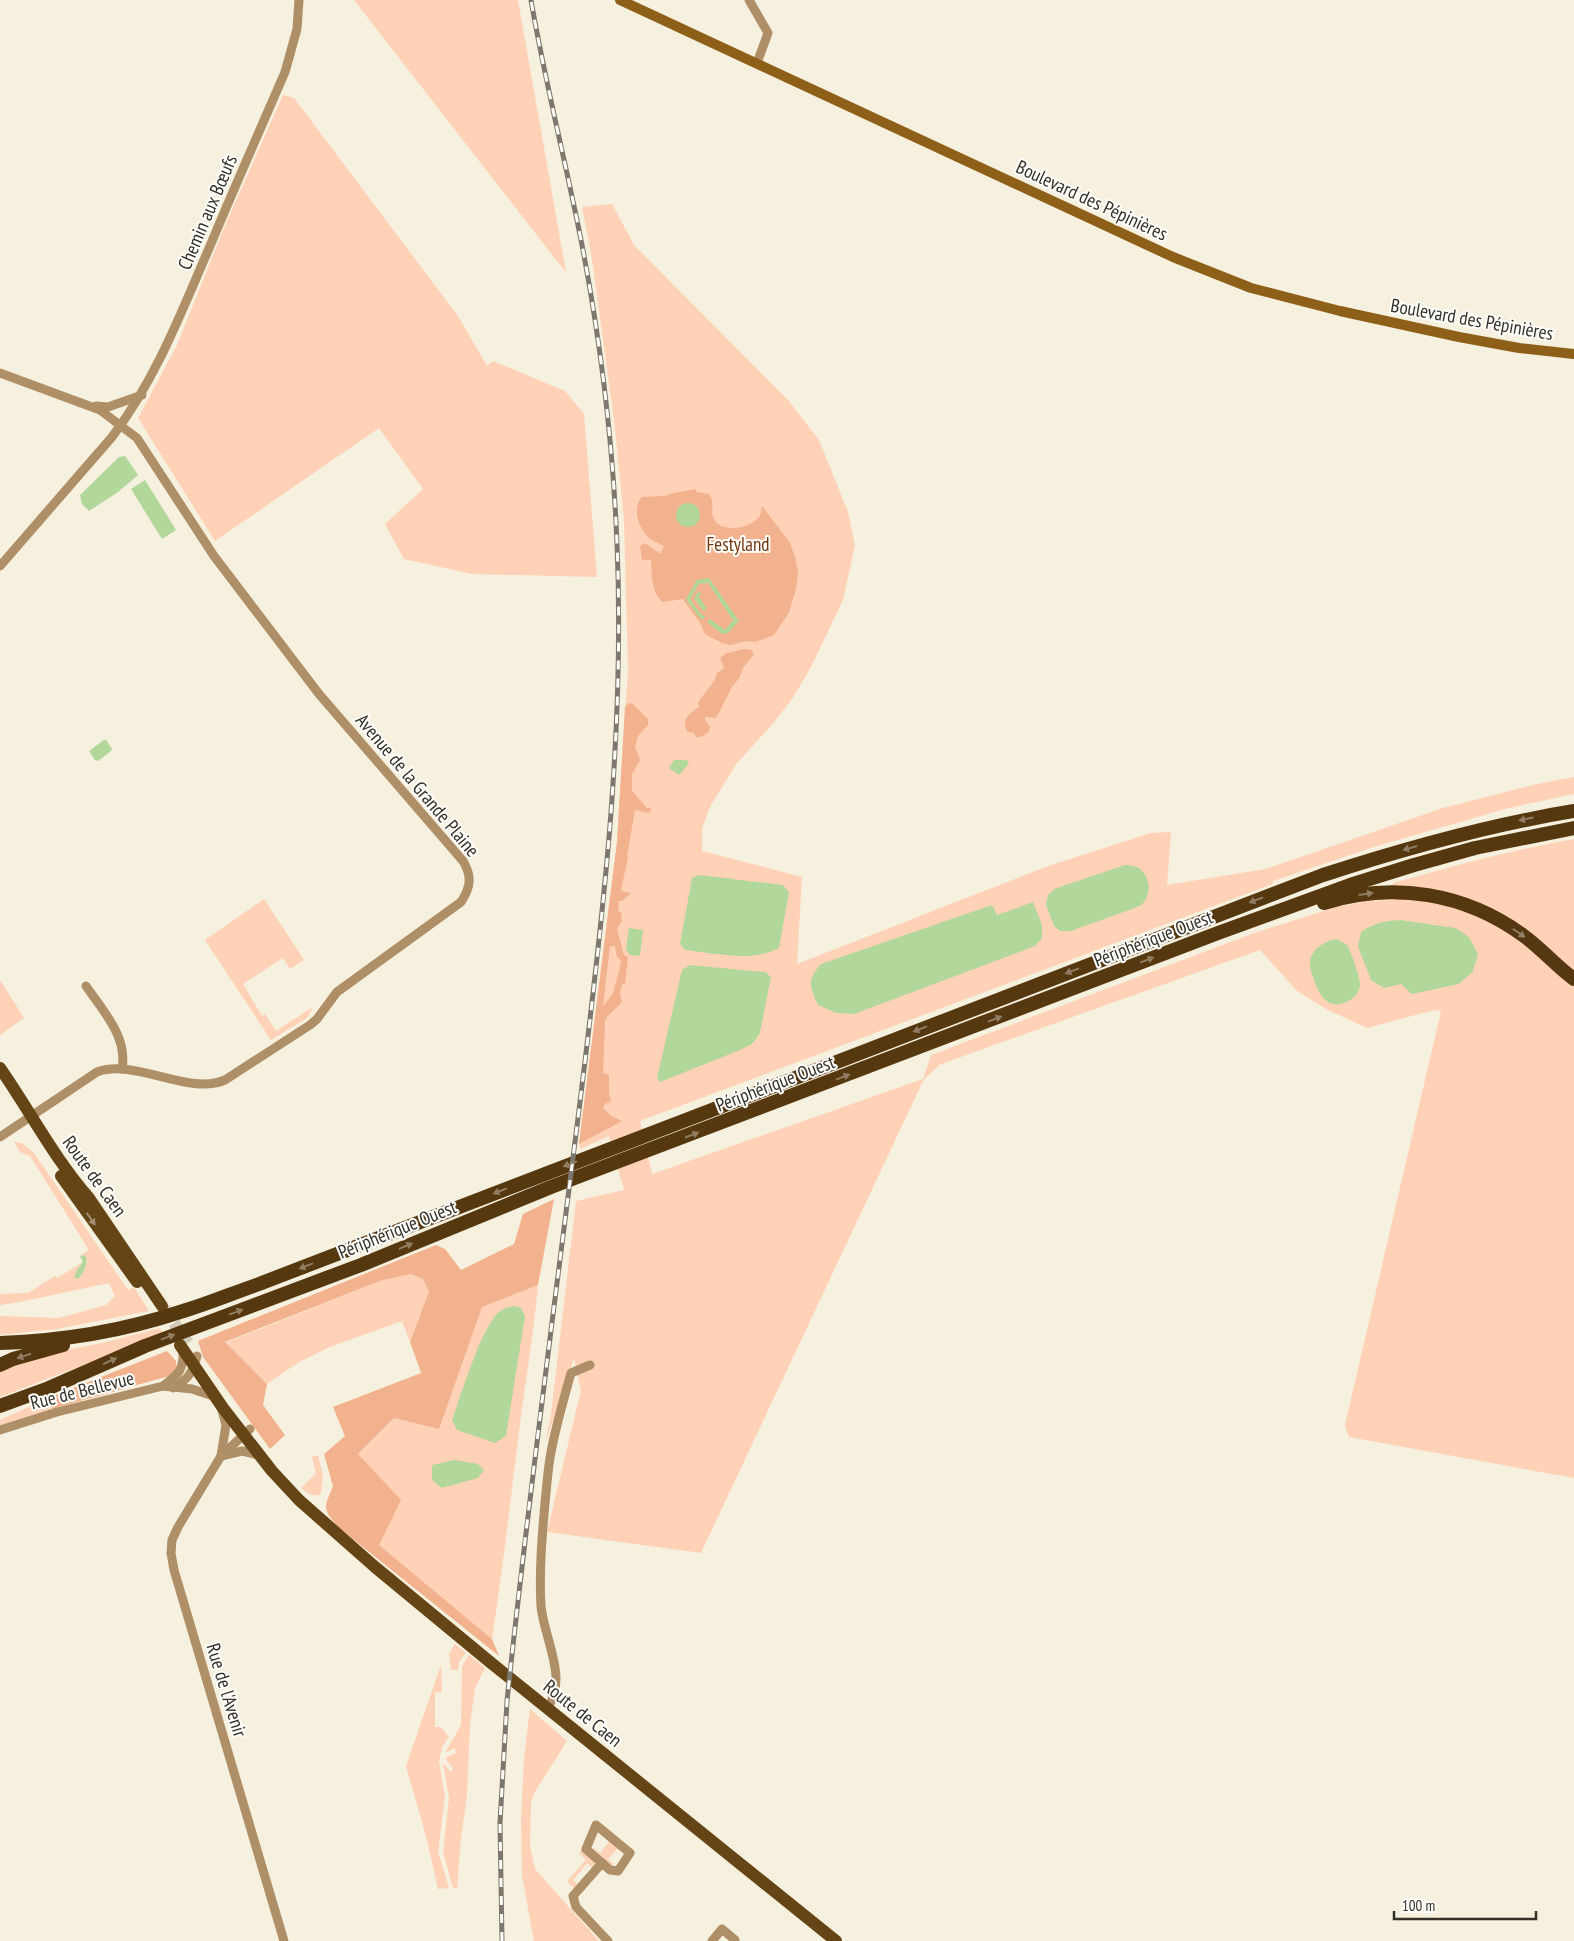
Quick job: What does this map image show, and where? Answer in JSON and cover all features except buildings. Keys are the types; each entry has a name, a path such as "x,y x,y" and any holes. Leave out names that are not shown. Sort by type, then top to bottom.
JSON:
{"highway":[{"name":"Périphérique Ouest","path":"0,1343 57,1338 138,1323 179,1312 268,1281 1323,875 1457,835 1574,810"},
{"name":"Périphérique Ouest","path":"0,1406 49,1388 145,1346 361,1265 552,1187 1218,933 1350,885 1414,865 1475,848 1574,828"},
{"path":"1218,933 1349,896 1394,891 1423,894 1448,899 1476,908 1505,923 1530,941 1574,979"},
{"path":"0,1365 46,1349 138,1323"},
{"path":"0,1414 49,1388"}],"main road":[{"name":"Boulevard des Pépinières","path":"620,0 1173,257 1251,288 1340,311 1459,337 1519,348 1574,354"},
{"name":"Route de Caen","path":"0,1068 24,1102 28,1118 33,1135 122,1263 158,1307 28,1118 0,1082"},
{"name":"Route de Caen","path":"184,1346 247,1432 260,1455 288,1489 311,1510 375,1568 836,1941"},
{"name":"Route de Caen","path":"196,1361 218,1400 302,1496 311,1510"}],"street":[{"name":"Chemin aux Bœufs","path":"0,566 120,426 142,395 178,324 285,72 297,29 299,0"},
{"path":"749,0 768,32 757,63"},
{"path":"0,373 88,406 108,407 142,395"},
{"name":"Avenue de la Grande Plaine","path":"0,1137 97,1072 104,1070 122,1069 208,1084 225,1080 317,1019 336,992 461,902 467,893 471,881 469,870 463,861 319,694 214,556 137,438 100,410 88,406"},
{"path":"86,986 121,1040 124,1053 122,1069"},
{"name":"Route de Caen","path":"163,1386 180,1372 184,1362 184,1346"},
{"path":"173,1388 185,1382 196,1361"},
{"path":"547,1708 554,1697 557,1686 556,1674 543,1620 541,1583 543,1530 550,1457 556,1424 571,1373 590,1365"},
{"name":"Rue de Bellevue","path":"0,1430 57,1412 163,1386 192,1389 218,1400"},
{"name":"Route de Caen","path":"218,1400 226,1424 221,1456"},
{"name":"Rue de l'Avenir","path":"247,1432 221,1456 178,1527 172,1540 171,1553 174,1570 284,1941"},
{"path":"221,1456 242,1451 260,1455"},
{"path":"596,1825 630,1853 618,1870 610,1870 602,1863 586,1849 596,1825"},
{"path":"602,1863 573,1896 576,1906 608,1941"},
{"path":"712,1941 722,1929 734,1941"}],"green space":[{"path":"354,0 518,0 566,272 553,256"},
{"path":"283,95 294,98 458,316 487,366 493,361 565,391 584,414 597,577 472,574 404,559 385,524 423,489 379,428 215,541 138,418 177,345 226,223"},
{"name":"Festyland","path":"612,204 634,245 788,400 819,440 848,512 855,545 843,600 810,669 792,699 771,726 737,763 711,805 702,828 702,851 802,877 797,964 1048,866 1151,833 1171,832 1167,885 1266,869 1443,808 1537,784 1574,777 1574,794 1505,809 1377,846 1273,881 1273,884 640,1121 652,1174 923,1079 931,1055 1257,932 1336,907 1369,901 1393,900 1398,895 1460,906 1518,937 1574,986 1574,1478 1349,1437 1345,1425 1441,1011 1434,1010 1367,1028 1326,1009 1297,991 1260,950 941,1064 924,1079 701,1553 547,1532 581,1390 574,1358 545,1444 551,1414 576,1201 624,1190 609,1136 580,1149 579,1144 617,842 628,669 624,520 614,420 592,259 582,207"},
{"name":"Festyland","path":"695,489 697,492 709,494 713,504 713,517 721,526 735,528 749,524 760,516 762,506 790,543 798,573 796,589 789,612 774,635 755,642 746,641 730,645 722,643 705,634 700,623 683,599 663,602 656,594 651,560 642,560 640,546 645,543 660,554 664,546 645,534 639,524 637,507 642,497 664,496"},
{"path":"744,649 751,650 754,654 743,668 740,677 732,687 716,718 705,717 710,727 708,733 696,737 694,733 688,732 685,721 699,707 698,702 715,680 717,673 724,668 720,658 727,653"},
{"path":"629,703 633,704 648,719 648,725 638,736 635,747 640,760 632,774 632,791 647,808 651,808 650,813 635,810 621,891 631,893 622,901 619,901 618,911 621,912 622,921 617,929 624,955 628,957 625,984 622,984 620,993 622,1002 607,1017 605,1022 603,1073 609,1075 611,1101 605,1104 603,1108 611,1116 622,1121 579,1144 617,842 625,707","holes":["610,946 615,946 617,957 621,960 620,966 613,993 603,1006"]},
{"path":"1574,839 1574,975 1505,919 1393,887 1393,883 1460,865"},
{"path":"264,899 304,960 290,969 283,958 243,984 262,1016 265,1014 276,1031 313,1007 307,1018 271,1040 205,940"},
{"path":"0,980 24,1018 0,1035"},
{"path":"14,1142 22,1143 34,1153 128,1290 134,1287 149,1311 57,1329 0,1335 0,1316 59,1318 106,1305 115,1296 109,1283 0,1305 0,1294 28,1293 55,1276 57,1278 83,1262 77,1270 75,1277 77,1279 82,1274 87,1262 85,1255 80,1256 89,1250 30,1156 20,1152"},
{"path":"554,1199 538,1285 482,1307 439,1429 394,1418 358,1454 401,1500 379,1545 492,1639 499,1656 338,1527 329,1516 326,1508 333,1486 324,1454 345,1436 333,1407 421,1373 410,1342 429,1291 423,1279 411,1274 380,1281 225,1342 267,1384 263,1405 285,1435 270,1449 203,1357 198,1341 436,1245 445,1249 461,1270 514,1244 523,1214"},
{"path":"411,1274 423,1279 429,1291 410,1342 402,1321 330,1347 299,1362 267,1384 225,1343 380,1281"},
{"path":"538,1285 492,1639 379,1545 358,1454 394,1418 439,1428 482,1306"},
{"path":"160,1328 164,1334 0,1397 0,1369 45,1354 102,1343"},
{"path":"167,1351 176,1361 177,1372 169,1376 52,1409 53,1396"},
{"path":"53,1396 52,1409 0,1425 0,1420"},
{"path":"318,1455 323,1476 321,1494 315,1495 301,1488 316,1473 312,1457"},
{"path":"455,1644 466,1653 459,1662 458,1670 451,1670 449,1653"},
{"path":"469,1655 485,1668 475,1688 470,1724 467,1796 457,1888 453,1888 443,1852 449,1798 443,1763 451,1772 453,1768 445,1758 456,1753 455,1748 445,1753 461,1725 462,1666"},
{"path":"441,1665 442,1692 435,1692 435,1727 441,1727 449,1737 442,1747 439,1761 445,1797 438,1852 449,1888 438,1889 426,1836 406,1766"},
{"path":"530,1709 567,1741 534,1793 531,1803 530,1846 535,1869 599,1941 534,1941 522,1876 521,1820 524,1758"},
{"path":"604,1837 623,1852 617,1849 608,1859 614,1864 611,1865 594,1849 600,1853 609,1842"},
{"path":"581,1849 595,1862 593,1868 587,1863 573,1880 578,1885 574,1888 567,1881 586,1860 580,1854"}],"shaded area":[{"path":"125,456 138,475 118,492 89,511 82,504 80,495 119,457"},
{"path":"145,480 176,530 162,539 131,489"},
{"path":"683,503 693,503 700,510 700,520 693,527 683,527 676,520 676,510"},
{"path":"709,578 739,621 728,633 722,634 707,622 710,619 725,630 733,620 708,583 699,584 690,599 705,617 703,620 686,599 697,580"},
{"path":"699,591 701,594 699,597 706,607 705,611 703,611 694,598"},
{"path":"104,740 112,749 98,761 95,760 89,751"},
{"path":"674,760 687,760 689,762 679,775 669,768"},
{"path":"1125,865 1137,867 1148,881 1147,897 1140,906 1071,931 1060,931 1054,926 1046,905 1048,895 1054,889"},
{"path":"699,875 783,885 789,892 779,948 768,953 745,956 685,950 680,944 692,878"},
{"path":"1033,902 1042,925 1042,938 1035,946 854,1014 836,1013 818,1005 811,988 811,979 821,964 992,905 997,915"},
{"path":"1400,920 1456,928 1469,937 1478,954 1473,971 1459,984 1412,994 1401,984 1384,988 1371,980 1358,947 1361,932 1379,923"},
{"path":"629,928 643,930 640,956 630,955 626,949"},
{"path":"1337,939 1346,944 1348,948 1357,971 1360,987 1352,999 1337,1004 1327,1001 1319,992 1311,971 1310,960 1318,947"},
{"path":"690,965 765,972 771,977 760,1033 752,1044 740,1050 660,1082 657,1078 682,970"},
{"path":"85,1255 85,1268 82,1275 77,1279 74,1277 83,1262 80,1256"},
{"path":"515,1306 521,1308 525,1316 506,1436 495,1443 457,1430 452,1420 478,1347 485,1333 498,1313 508,1307"},
{"path":"454,1460 478,1464 484,1470 478,1478 442,1488 432,1480 432,1465"}],"tunnel":[{"path":"164,1308 188,1343"}],"railway":[{"path":"502,1941 500,1823 507,1701 597,963 610,824 618,684 617,544 613,469 605,394 595,319 582,245 531,0"}]}
